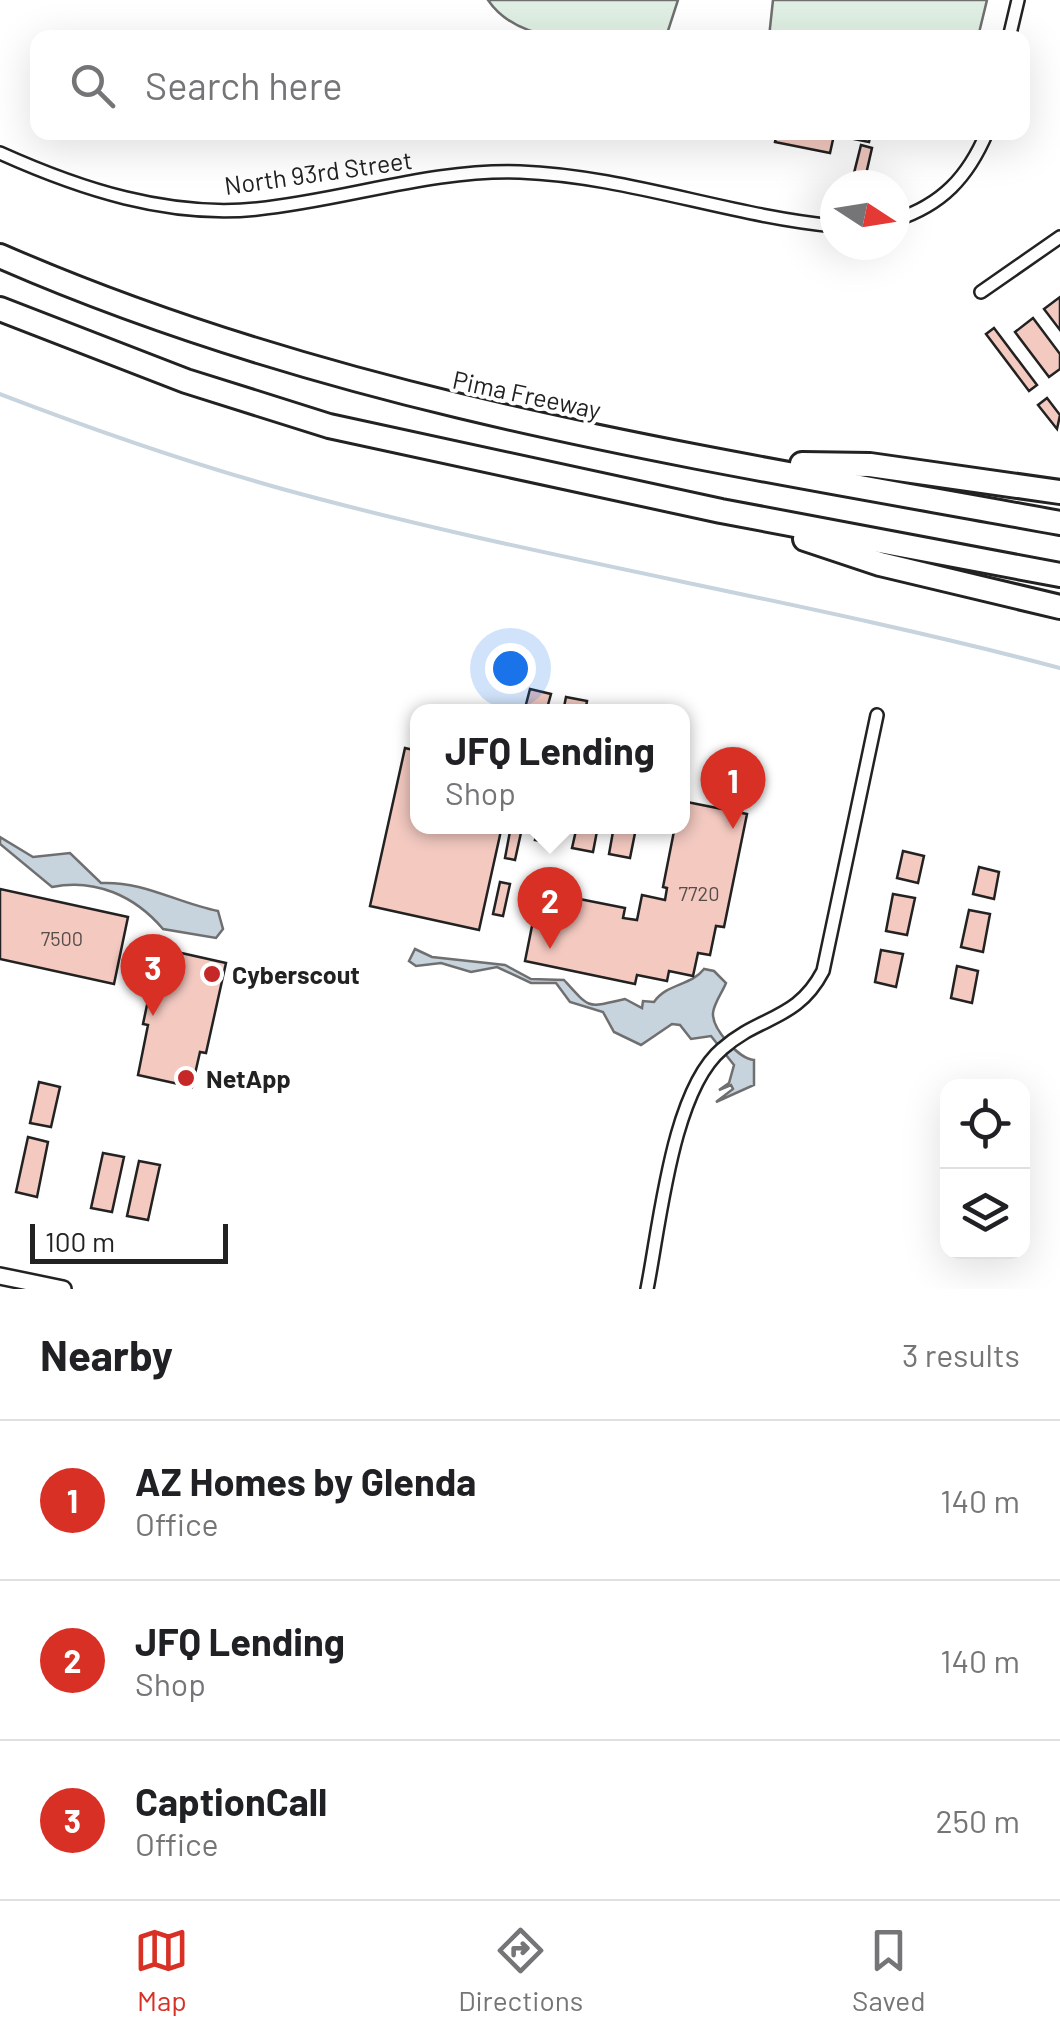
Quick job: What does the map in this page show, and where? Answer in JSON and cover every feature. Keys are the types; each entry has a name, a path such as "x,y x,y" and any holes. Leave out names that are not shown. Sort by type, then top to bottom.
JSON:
{"highway":[{"name":"Pima Freeway","path":"0,256 184,328 381,390 724,461 1060,523"},
{"path":"0,309 186,381 329,426 721,510 1060,575"},
{"path":"724,461 870,465 1060,492"},
{"path":"721,510 880,564 1060,607"}],"street":[{"path":"1012,30 1018,0"},
{"path":"910,215 954,188 981,140"},
{"name":"North 93rd Street","path":"0,153 106,193 202,209 258,209 436,177 520,172 569,176 820,223"},
{"path":"981,292 1060,237"},
{"path":"647,1289 688,1097 715,1054 738,1036 800,1005 823,970 877,715"},
{"path":"0,1276 63,1289"}],"green space":[{"path":"488,0 678,0 668,30 530,30 504,17"},
{"path":"773,0 987,0 980,30 770,30"}],"shaded area":[{"path":"0,837 33,857 70,853 101,883 132,885 218,911 223,929 216,938 163,929 140,907 113,892 84,885 52,887 0,844"},
{"path":"415,949 432,957 505,965 531,979 564,980 586,1002 596,1005 625,999 642,1008 643,1001 654,1002 665,991 693,979 704,969 714,971 726,983 715,1006 714,1020 734,1049 754,1060 754,1085 716,1102 733,1089 731,1085 719,1090 729,1083 734,1065 711,1036 691,1039 680,1025 672,1024 641,1045 614,1032 603,1012 570,1002 556,983 531,983 497,967 471,972 441,963 416,966 409,961"}],"building":[{"path":"775,140 833,140 830,153"},
{"path":"861,145 872,148 867,170 855,170"},
{"path":"1060,297 1060,330 1044,309"},
{"path":"1033,318 1060,354 1060,369 1049,377 1015,332"},
{"path":"994,328 1037,385 1029,391 986,334"},
{"path":"1047,398 1060,415 1057,429 1038,405"},
{"path":"530,689 551,694 548,704 526,704"},
{"path":"566,697 587,701 586,704 565,704"},
{"path":"405,748 410,749 410,834 500,834 479,930 370,906"},
{"path":"690,803 747,814 724,927 716,926 710,955 698,953 693,976 669,971 667,981 637,975 635,984 525,961 539,891 625,908 623,918 637,920 642,895 665,900 667,888 663,887 673,834 690,834"},
{"path":"510,834 521,834 515,860 505,858"},
{"path":"536,834 558,834 556,844 535,840"},
{"path":"575,834 596,834 593,852 572,848"},
{"path":"613,834 635,834 630,858 609,854"},
{"path":"903,851 924,856 918,883 897,878"},
{"path":"979,867 999,872 994,899 973,894"},
{"path":"500,882 510,884 503,916 493,914"},
{"path":"0,889 128,917 114,984 0,959"},
{"path":"893,894 915,898 907,935 886,931"},
{"path":"969,910 990,914 983,952 961,947"},
{"path":"159,948 226,963 206,1053 200,1052 192,1087 138,1075 148,1025 143,1024"},
{"path":"881,950 903,954 896,987 875,982"},
{"path":"957,966 978,971 972,1003 951,998"},
{"path":"39,1082 60,1087 51,1127 30,1123"},
{"path":"28,1137 48,1142 37,1197 16,1192"},
{"path":"103,1153 124,1157 112,1212 91,1208"},
{"path":"139,1161 160,1165 148,1220 127,1216"}],"waterway":[{"path":"0,394 214,469 382,515 867,621 1060,668"}],"place":[{"name":"AZ Homes by Glenda","path":"733,829"},
{"name":"JFQ Lending","path":"550,949"},
{"name":"Cyberscout","path":"212,974"},
{"name":"CaptionCall","path":"153,1016"},
{"name":"NetApp","path":"186,1078"}]}
